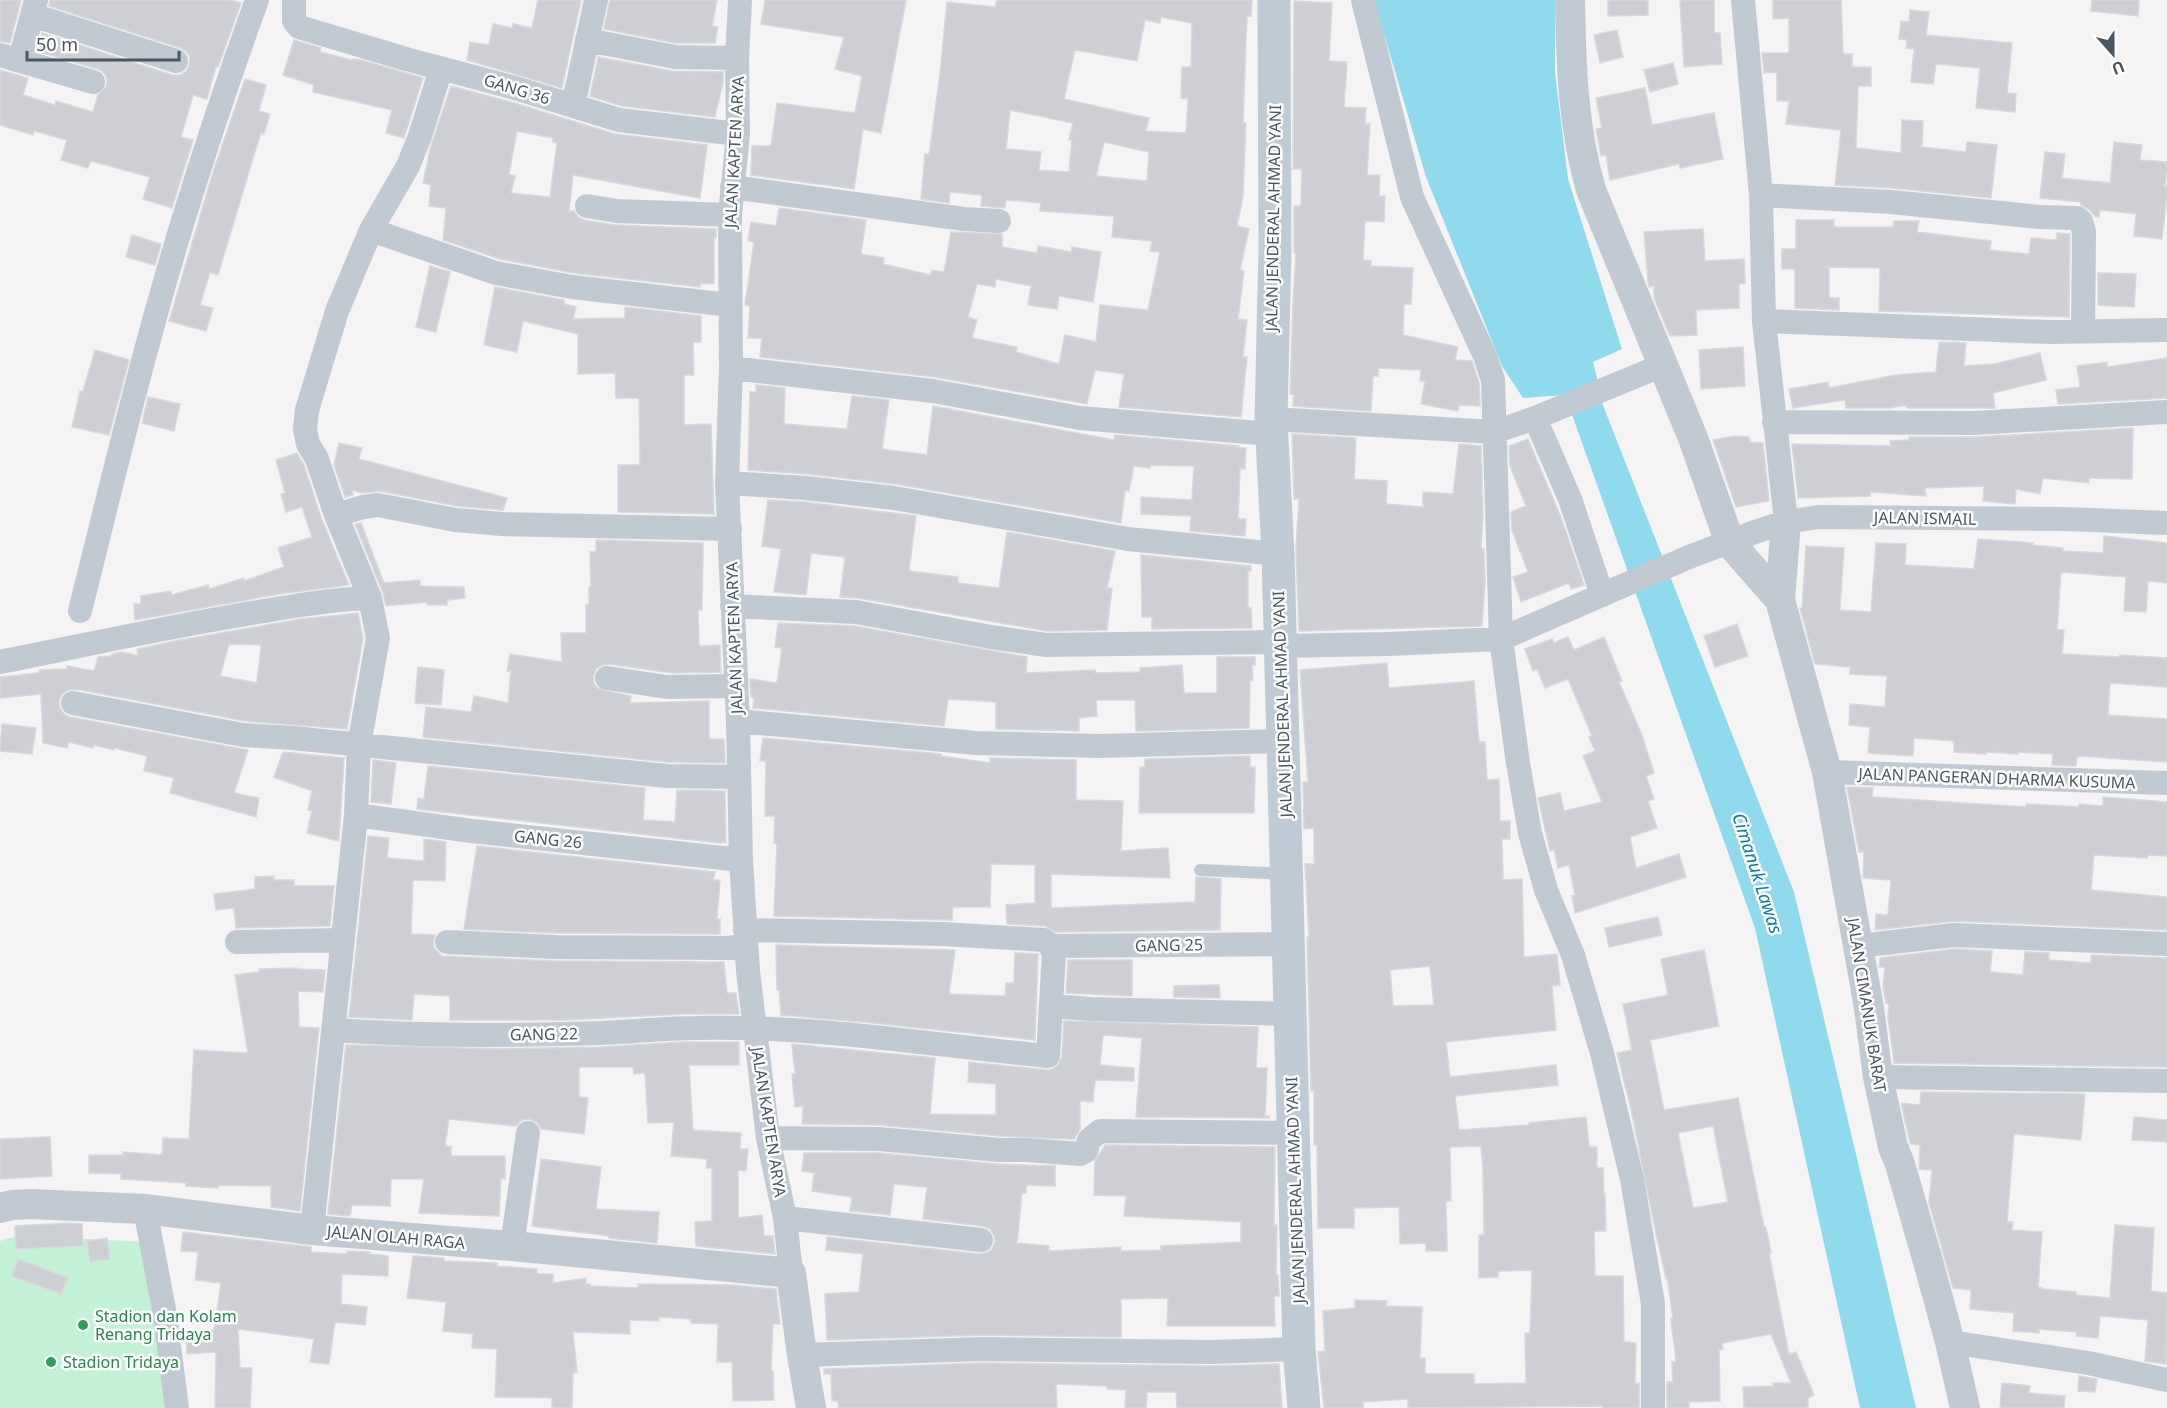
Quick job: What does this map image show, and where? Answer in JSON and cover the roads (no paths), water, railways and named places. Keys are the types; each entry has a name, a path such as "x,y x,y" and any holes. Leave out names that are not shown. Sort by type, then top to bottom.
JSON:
{"main road":[{"name":"JALAN JENDERAL AHMAD YANI","path":"1274,0 1275,250 1271,426 1278,554 1299,1349 1304,1408"}],"street":[{"path":"80,611 135,394 181,226 227,82 258,0"},
{"name":"GANG 36","path":"294,0 294,21 299,27 619,120 738,134"},
{"path":"573,106 596,0"},
{"name":"JALAN KAPTEN ARYA","path":"740,0 737,58 738,134 730,215 731,368 727,483 738,721 741,860 746,938 768,1138 785,1218 791,1273"},
{"path":"1363,0 1412,197 1485,356 1493,380 1502,639 1530,833 1546,890 1573,955 1599,1044 1632,1179 1653,1304 1653,1408"},
{"path":"1570,0 1574,99 1582,160 1591,190 1693,438 1730,543 1780,600"},
{"path":"1743,0 1761,195 1764,321 1786,522 1780,600"},
{"path":"93,82 10,58 34,7 176,61"},
{"path":"587,40 675,57 737,58"},
{"path":"312,1230 356,815 359,745 378,638 370,598 336,515 317,459 306,438 306,422 313,388 337,311 371,230 408,166 441,69"},
{"path":"732,187 964,219 999,221"},
{"path":"1761,195 1891,202 2040,217 2077,218 2084,232 2083,331"},
{"path":"587,206 617,211 730,215"},
{"path":"371,230 496,273 573,287 730,305"},
{"path":"1764,321 2050,332 2167,330"},
{"path":"731,368 933,391 1080,418 1494,432 1663,364"},
{"path":"1774,422 1974,423 2167,412"},
{"path":"1545,413 1570,499 1607,592"},
{"path":"727,483 806,488 894,498 1128,539 1278,554"},
{"path":"336,515 363,507 378,506 454,520 490,523 730,529"},
{"name":"JALAN ISMAIL","path":"1502,639 1689,557 1786,522 1818,517 2066,519 2167,523"},
{"path":"0,662 184,625 288,607 332,600 370,598"},
{"name":"JALAN CIMANUK BARAT","path":"1780,600 1827,772 1858,946 1878,1077 1893,1147 1900,1164 1950,1342 1965,1408"},
{"path":"732,606 856,612 1046,645 1387,644 1502,639"},
{"path":"607,678 667,687 735,686"},
{"path":"73,704 243,735 667,776 739,777"},
{"path":"738,721 976,743 1099,746 1282,741"},
{"name":"JALAN PANGERAN DHARMA KUSUMA","path":"1827,772 2167,783"},
{"name":"GANG 26","path":"356,815 472,831 741,860"},
{"name":"GANG 25","path":"447,942 555,947 727,948 746,938 943,934 1044,940 1051,946 1288,944"},
{"path":"1858,946 1954,934 2167,944"},
{"path":"237,942 342,940"},
{"path":"1051,946 1054,953 1052,1006 1290,1014"},
{"name":"GANG 22","path":"333,1030 450,1035 599,1033 696,1028 755,1029 861,1036 1048,1056 1052,1006"},
{"path":"1878,1077 2167,1081"},
{"path":"768,1138 879,1139 999,1150 1080,1154 1086,1151 1089,1140 1100,1131 1294,1133"},
{"path":"512,1246 528,1133"},
{"name":"JALAN OLAH RAGA","path":"0,1208 12,1204 30,1204 145,1209 312,1230 512,1246 791,1273"},
{"path":"145,1209 165,1315 177,1408"},
{"path":"785,1218 981,1240"},
{"path":"791,1273 812,1408"},
{"path":"1950,1342 2088,1363 2167,1380"},
{"path":"802,1355 983,1349 1210,1352 1299,1349"}],"lane":[{"path":"1200,870 1287,874"}],"water":[{"name":"Cimanuk Lawas","path":"1374,0 1555,0 1555,73 1568,179 1622,349 1593,362 1598,382 1595,385 1794,892 1916,1408 1860,1408 1755,928 1565,395 1523,398 1502,366 1426,177"}],"place":[{"name":"Stadion dan Kolam Renang Tridaya","path":"83,1325"},
{"name":"Stadion Tridaya","path":"51,1362"}]}
